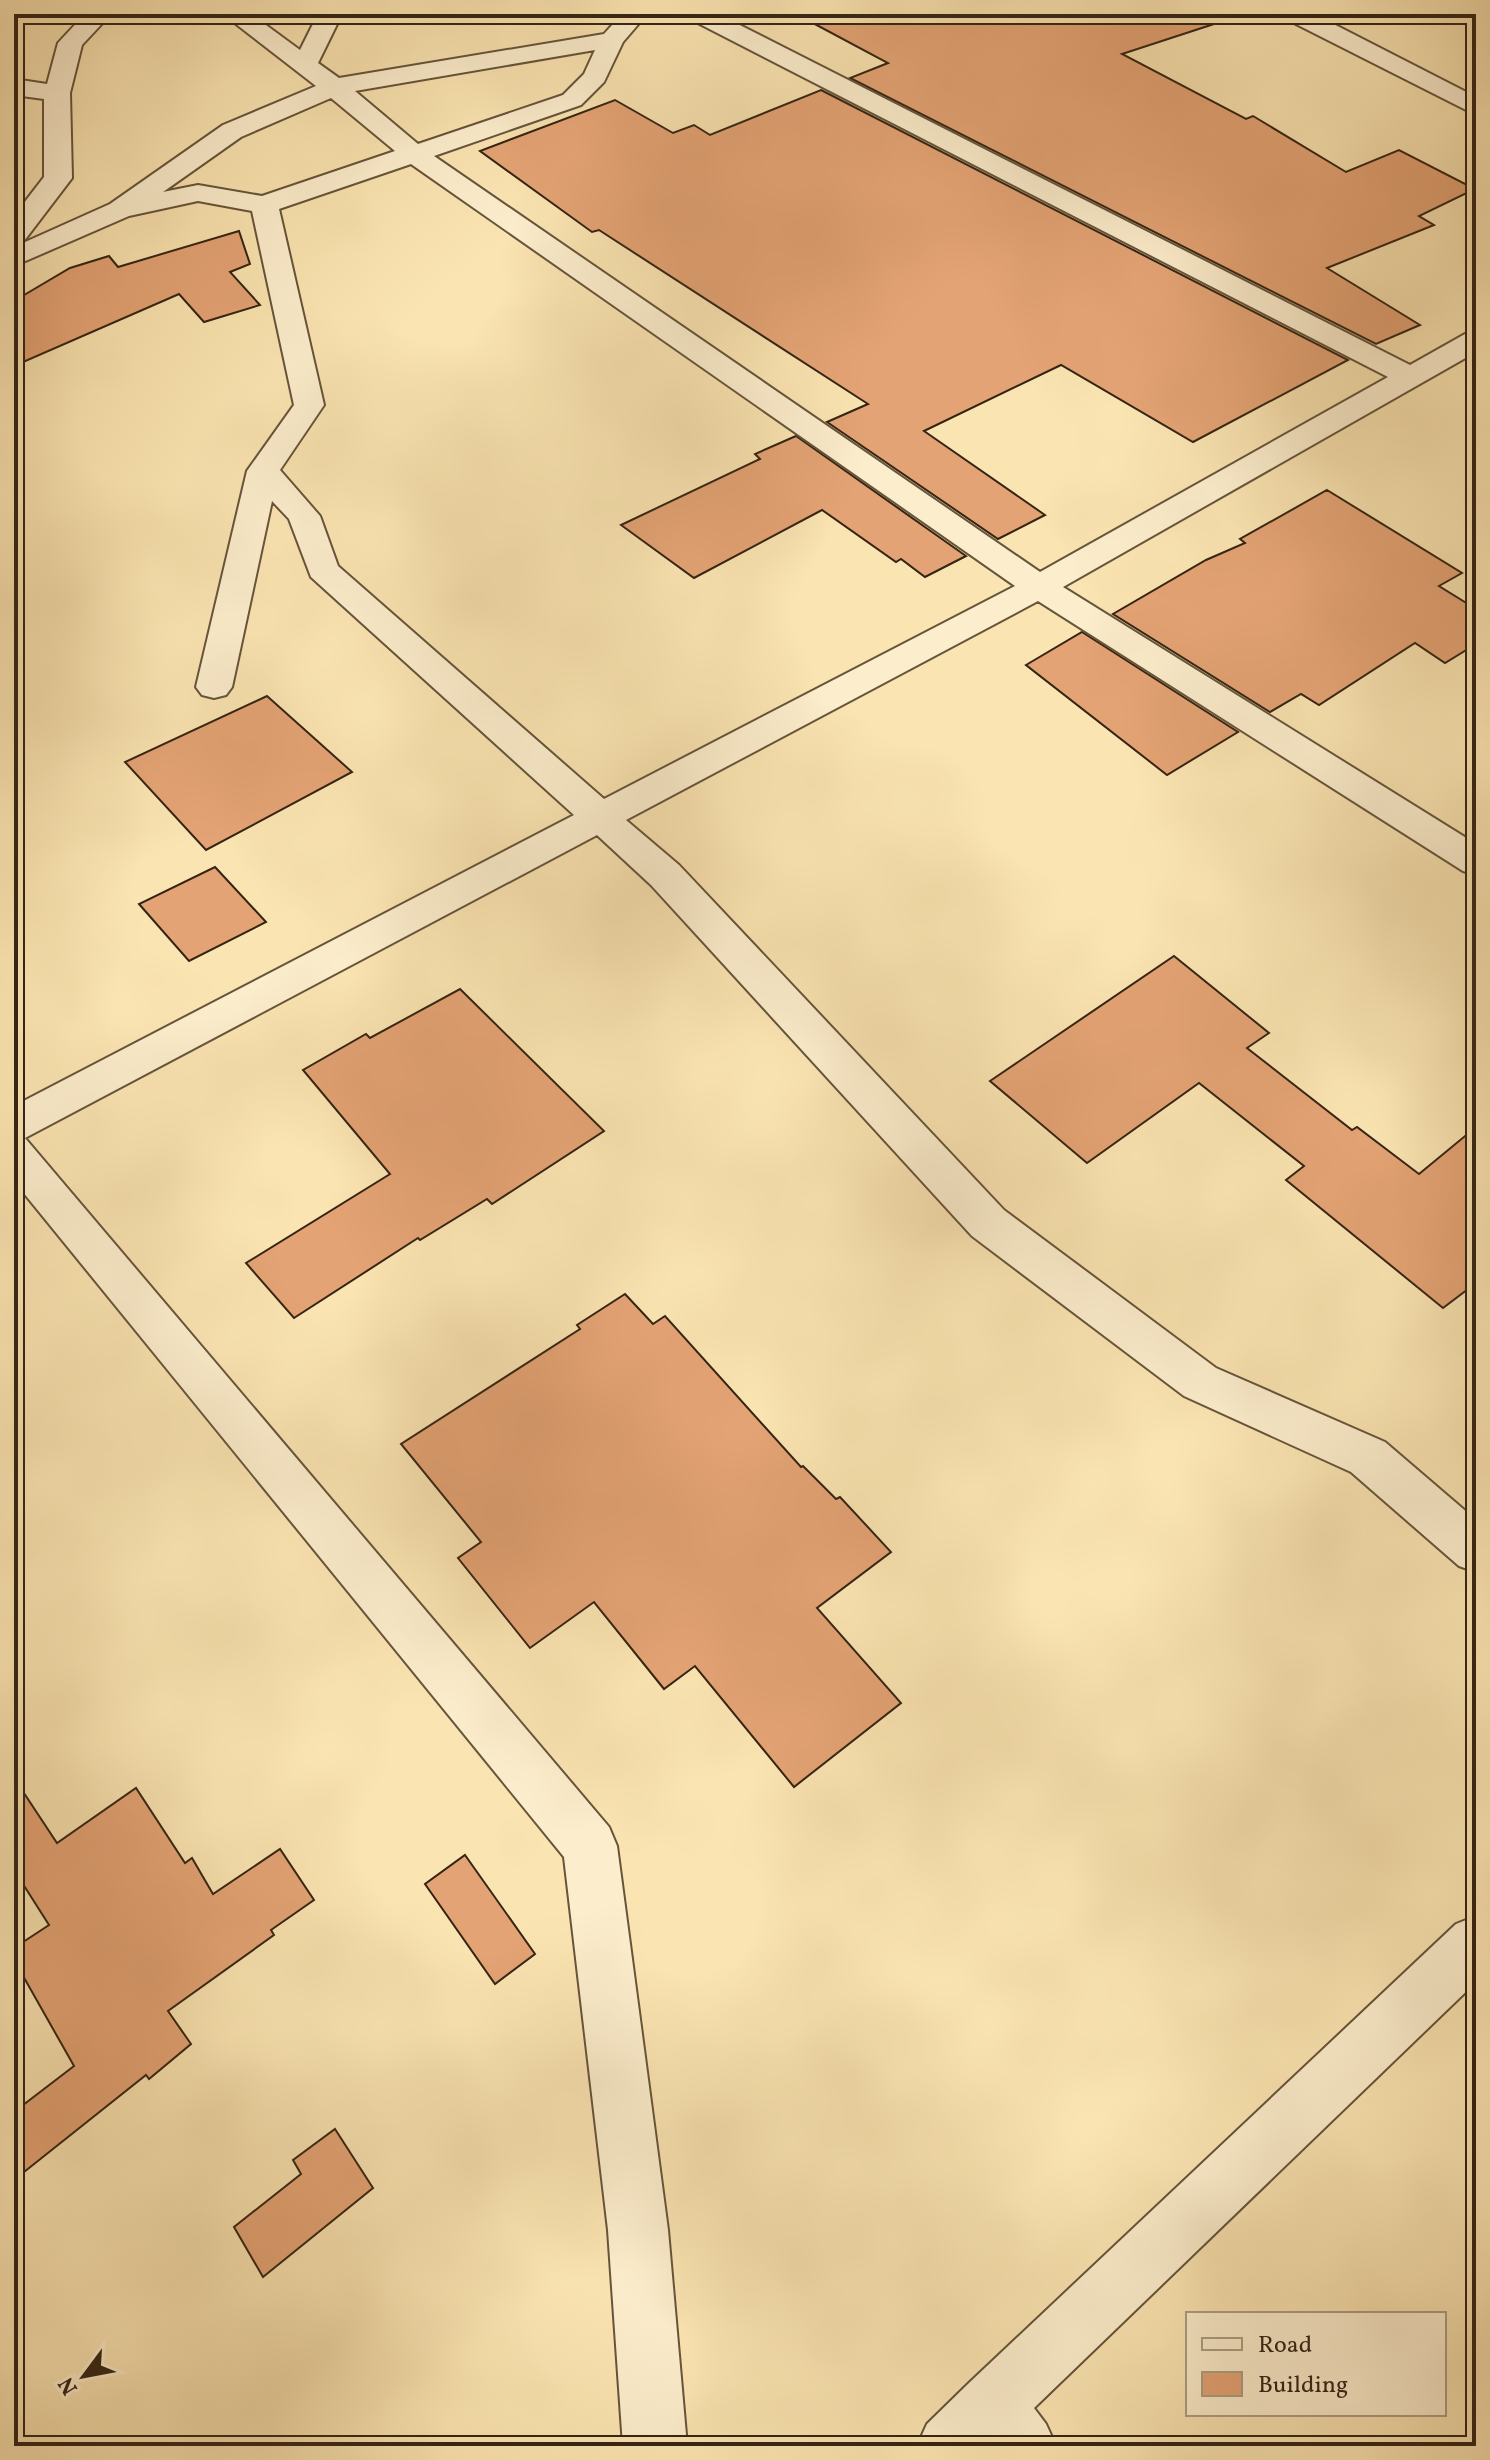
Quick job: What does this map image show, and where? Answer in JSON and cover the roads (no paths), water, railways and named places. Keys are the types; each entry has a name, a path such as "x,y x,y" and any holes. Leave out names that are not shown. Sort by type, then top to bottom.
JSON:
{"street":[{"path":"14,235 58,178 57,93 70,43 99,14"},
{"path":"235,14 334,87 414,154 1039,587 1476,862"},
{"path":"305,65 330,14"},
{"path":"120,210 198,193 264,205 572,100 595,77 612,40 635,14"},
{"path":"699,14 1412,378"},
{"path":"1295,14 1476,107"},
{"path":"14,257 120,210 232,131 334,87 612,40"},
{"path":"14,87 57,93"},
{"path":"214,687 263,471 309,405 264,205"},
{"path":"14,1125 1039,587 1476,340"},
{"path":"263,471 304,516 323,570 665,875 988,1223 1200,1382 1368,1457 1476,1550"},
{"path":"14,1151 590,1846 638,2230 655,2446"},
{"path":"988,2432 1476,1944"}]}
